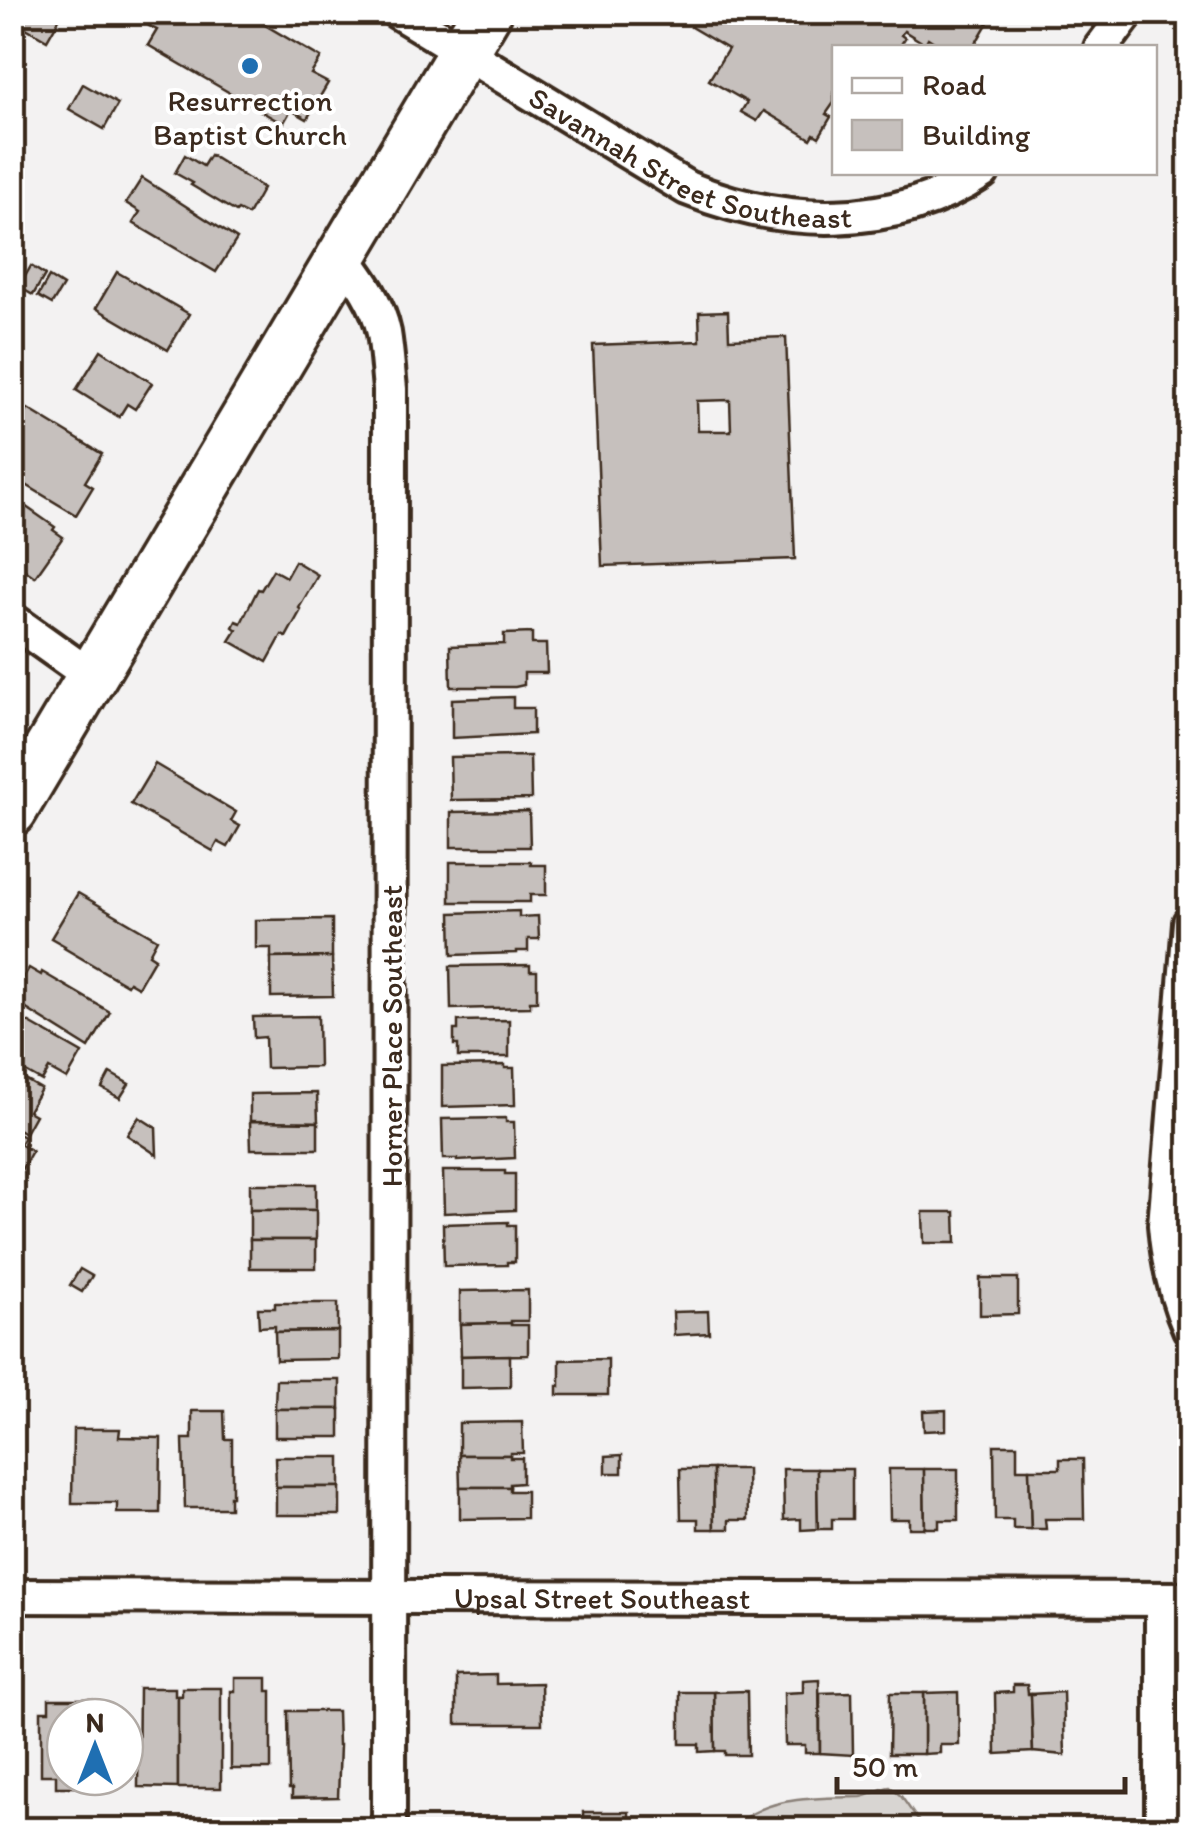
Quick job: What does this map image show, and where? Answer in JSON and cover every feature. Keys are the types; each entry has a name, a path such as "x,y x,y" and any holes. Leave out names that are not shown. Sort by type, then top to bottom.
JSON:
{"main road":[{"path":"12,811 476,32"}],"street":[{"name":"Savannah Street Southeast","path":"398,12 476,32 686,188 720,201 792,216 828,218 884,213 940,196 977,175"},
{"path":"1102,45 1128,12"},
{"name":"Horner Place Southeast","path":"342,255 368,290 378,312 384,330 390,389 389,1830"},
{"path":"12,620 92,677"},
{"path":"1190,923 1166,1213 1167,1252 1174,1288 1190,1329"},
{"name":"Upsal Street Southeast","path":"12,1596 1176,1600"},
{"path":"1162,1830 1176,1600"}],"shaded area":[{"path":"890,1787 924,1829 731,1829 775,1804 861,1797"}],"building":[{"path":"26,12 49,12 59,19 47,40 19,24"},
{"name":"Resurrection Baptist Church","path":"157,12 243,12 321,58 311,74 328,83 307,119 291,110 283,124 148,45 157,30 149,26"},
{"path":"699,12 994,12 975,45 938,45 928,38 925,44 904,31 901,45 832,45 832,105 826,114 831,117 819,137 814,134 811,139 764,111 757,121 741,112 747,102 709,80 728,49 691,27"},
{"path":"83,84 118,104 104,129 69,109"},
{"path":"185,155 203,166 210,155 263,188 248,215 236,212 175,173"},
{"path":"142,178 237,239 216,272 133,223 140,212 126,203"},
{"path":"31,266 45,275 33,295 19,287"},
{"path":"117,272 189,314 168,350 96,308"},
{"path":"49,277 63,286 52,304 38,296"},
{"path":"728,311 729,339 786,337 795,559 602,566 593,345 700,341 699,312","holes":["730,400 731,431 698,431 697,401"]},
{"path":"101,350 152,383 135,409 127,404 119,417 76,390"},
{"path":"28,409 102,454 85,482 93,487 76,515 18,480 23,471 12,464 12,459 22,443 12,436"},
{"path":"12,497 63,537 35,577 12,561"},
{"path":"295,561 318,575 286,637 282,635 267,662 230,641 237,630 233,627 236,621 241,623 258,589 273,570 286,577"},
{"path":"532,633 532,644 546,644 547,673 524,673 524,685 515,687 451,687 450,646 504,644 504,634"},
{"path":"513,697 513,708 533,708 533,734 452,738 452,699"},
{"path":"530,756 531,799 451,800 450,757"},
{"path":"155,764 236,812 231,821 240,826 228,847 218,842 213,851 131,804"},
{"path":"529,811 530,847 451,847 451,812"},
{"path":"450,862 546,865 546,895 530,895 530,902 450,902"},
{"path":"78,893 157,939 149,954 155,958 138,987 129,982 127,985 51,938"},
{"path":"519,911 519,917 538,916 539,939 528,939 528,951 452,955 451,913"},
{"path":"332,919 332,957 271,958 271,948 256,948 256,920"},
{"path":"332,957 333,996 271,997 271,958"},
{"path":"530,965 530,971 537,971 537,1001 530,1001 530,1007 451,1009 450,966"},
{"path":"29,968 110,1012 89,1048 12,1000"},
{"path":"12,1013 82,1053 67,1079 49,1069 42,1081 12,1064"},
{"path":"318,1016 319,1067 266,1068 265,1037 254,1038 253,1017"},
{"path":"509,1020 509,1057 458,1057 454,1030 458,1030 458,1021"},
{"path":"442,1066 514,1068 515,1105 442,1107"},
{"path":"12,1072 41,1089 28,1111 35,1115 25,1133 12,1125"},
{"path":"110,1073 129,1084 120,1098 102,1088"},
{"path":"317,1093 318,1122 250,1121 250,1094"},
{"path":"139,1117 156,1128 157,1155 127,1135"},
{"path":"506,1118 506,1122 514,1122 515,1158 443,1159 442,1119"},
{"path":"250,1121 318,1122 318,1149 251,1149"},
{"path":"12,1131 24,1137 20,1144 32,1151 19,1174 12,1170"},
{"path":"443,1171 515,1174 515,1210 444,1213"},
{"path":"250,1184 316,1184 316,1210 250,1210"},
{"path":"250,1210 316,1210 316,1240 250,1240"},
{"path":"923,1212 955,1212 956,1243 924,1243"},
{"path":"443,1224 515,1225 515,1262 444,1266"},
{"path":"250,1240 316,1240 316,1268 250,1268"},
{"path":"80,1269 92,1276 82,1292 70,1285"},
{"path":"980,1278 1018,1278 1018,1314 980,1315"},
{"path":"528,1290 528,1321 460,1324 460,1291"},
{"path":"275,1303 338,1303 338,1331 275,1332 275,1326 259,1327 258,1308 275,1308"},
{"path":"708,1311 709,1333 674,1335 673,1312"},
{"path":"460,1324 528,1325 528,1355 461,1356"},
{"path":"338,1331 338,1359 276,1360 275,1332"},
{"path":"510,1355 510,1387 461,1388 461,1356"},
{"path":"608,1359 608,1395 557,1395 560,1360"},
{"path":"276,1380 340,1380 340,1409 275,1409"},
{"path":"275,1409 340,1409 340,1437 275,1437"},
{"path":"946,1410 946,1430 924,1431 923,1411"},
{"path":"192,1411 224,1411 225,1439 232,1439 230,1508 185,1508 183,1439 192,1439"},
{"path":"522,1422 523,1453 459,1455 459,1423"},
{"path":"73,1429 120,1429 119,1437 161,1438 160,1513 117,1513 117,1503 72,1503"},
{"path":"994,1445 1017,1445 1017,1469 1029,1469 1031,1529 1013,1529 1013,1520 995,1520"},
{"path":"459,1455 522,1458 522,1483 510,1487 460,1487"},
{"path":"622,1455 622,1473 606,1473 606,1456"},
{"path":"275,1457 340,1457 340,1487 276,1487"},
{"path":"1060,1459 1083,1459 1084,1519 1045,1519 1046,1529 1031,1529 1029,1469 1060,1469"},
{"path":"680,1469 713,1469 714,1529 698,1529 698,1519 681,1519"},
{"path":"713,1469 747,1469 748,1520 729,1520 729,1529 714,1529"},
{"path":"783,1469 817,1469 818,1529 801,1530 801,1519 784,1520"},
{"path":"817,1469 852,1469 852,1519 832,1519 832,1529 818,1529"},
{"path":"889,1469 924,1469 925,1528 909,1528 909,1519 890,1519"},
{"path":"924,1469 958,1469 958,1520 939,1520 939,1528 925,1528"},
{"path":"276,1487 340,1487 340,1515 276,1515"},
{"path":"460,1487 510,1487 510,1491 526,1491 526,1518 460,1519"},
{"path":"496,1675 496,1684 541,1683 542,1724 456,1724 456,1676"},
{"path":"235,1678 267,1678 267,1691 271,1691 271,1769 231,1769 231,1691 235,1691"},
{"path":"819,1679 820,1753 805,1753 805,1745 785,1745 784,1693 803,1692 803,1680"},
{"path":"1013,1685 1027,1685 1031,1694 1033,1752 996,1754 995,1693 1013,1692"},
{"path":"139,1688 175,1688 178,1788 145,1787 145,1697 139,1697"},
{"path":"182,1688 221,1688 221,1788 178,1788 178,1696 182,1696"},
{"path":"747,1691 748,1755 715,1751 714,1692"},
{"path":"680,1692 714,1692 715,1751 699,1752 699,1744 680,1744"},
{"path":"852,1692 853,1755 820,1753 820,1693"},
{"path":"958,1692 959,1745 940,1745 940,1753 924,1754 924,1693"},
{"path":"1063,1692 1065,1755 1033,1752 1031,1694"},
{"path":"890,1693 924,1693 924,1754 889,1754"},
{"path":"41,1711 45,1711 45,1775 41,1775"},
{"path":"288,1711 337,1711 338,1797 292,1798"},
{"path":"583,1812 629,1812 629,1830 584,1830"}],"place":[{"name":"Resurrection Baptist Church","path":"250,66"}]}
